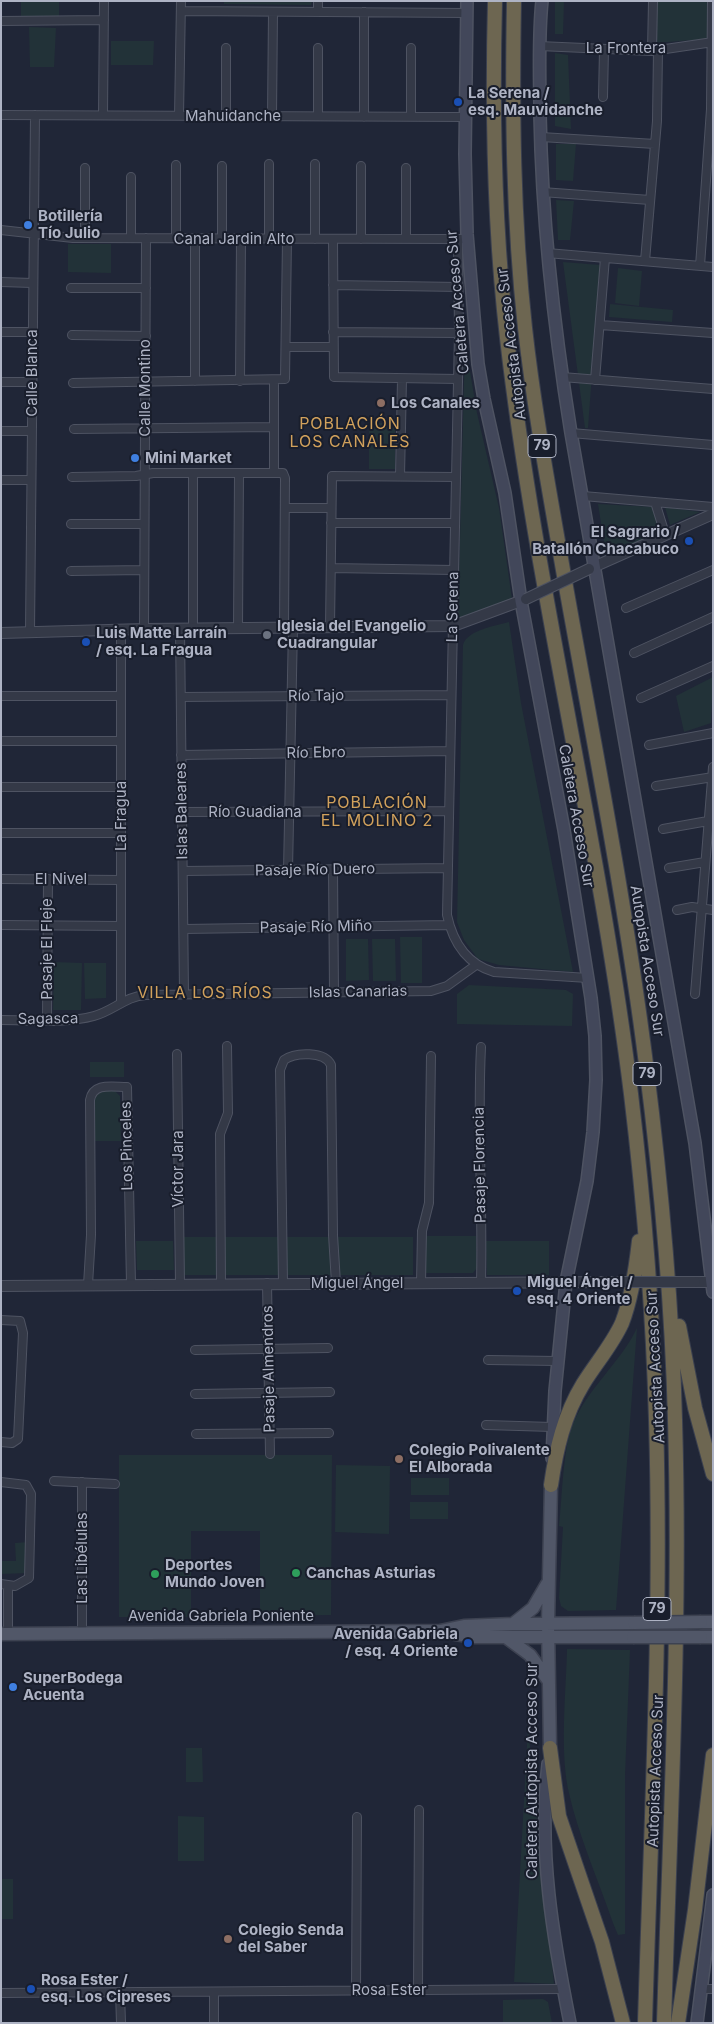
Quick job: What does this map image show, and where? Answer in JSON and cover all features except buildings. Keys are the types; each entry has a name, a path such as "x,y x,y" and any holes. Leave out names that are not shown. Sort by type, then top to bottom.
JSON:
{"highway":[{"name":"Autopista Acceso Sur","path":"495,1 494,168 501,280 512,374 527,479 617,992 641,1195 654,1372 657,1488 656,1669 645,2023"},
{"name":"Autopista Acceso Sur","path":"514,1 515,196 520,281 529,364 539,433 636,992 653,1119 667,1263 674,1380 677,1555 664,2023"},
{"path":"551,1485 558,1446 570,1411 583,1384 617,1334 627,1309 637,1259 641,1195"},
{"path":"667,1263 690,1386 713,1474"},
{"path":"550,1748 559,1816 602,1942 623,2023"},
{"path":"678,2023 695,1910 713,1755"}],"main road":[{"path":"542,1 539,46 542,192 547,253 562,378 592,567 694,1134 712,1286"},
{"name":"Caletera Acceso Sur","path":"467,7 462,239 480,373 505,493 564,830 588,978 596,1054 593,1132 587,1181 566,1282 557,1361 552,1427 548,1637"},
{"path":"513,1624 533,1608 549,1580"},
{"name":"Avenida Gabriela Poniente","path":"4,1634 440,1631 464,1626 513,1624 707,1622"},
{"name":"Avenida Gabriela Poniente","path":"440,1631 466,1637 507,1638 707,1637"},
{"name":"Caletera Autopista Acceso Sur","path":"548,1637 550,1748 545,1814 546,1866 552,1919 570,2023"},
{"path":"507,1638 530,1655 548,1682"},
{"path":"696,2023 713,1895"}],"street":[{"path":"103,115 104,1"},
{"path":"179,116 181,1"},
{"path":"318,1 318,12"},
{"path":"645,261 655,144 653,1"},
{"path":"700,266 710,135 712,1"},
{"path":"181,11 364,12 467,7"},
{"path":"272,12 272,116"},
{"path":"364,12 364,117"},
{"path":"1,21 104,20"},
{"name":"La Frontera","path":"539,46 655,51 712,42"},
{"path":"226,48 226,116"},
{"path":"318,48 318,116"},
{"path":"411,48 411,117"},
{"path":"603,97 604,49"},
{"name":"Mahuidanche","path":"1,115 465,117"},
{"name":"Calle Blanca","path":"30,632 35,115"},
{"path":"541,137 655,144"},
{"path":"268,239 269,164"},
{"path":"315,164 315,239"},
{"path":"176,165 176,238"},
{"path":"222,166 222,238"},
{"path":"361,166 361,239"},
{"path":"85,168 85,238"},
{"path":"406,168 406,239"},
{"path":"131,177 131,238"},
{"path":"542,192 650,200"},
{"name":"Canal Jardin Alto","path":"1,230 85,238 462,239"},
{"name":"Calle Montino","path":"144,629 146,238"},
{"path":"195,238 195,381"},
{"path":"240,381 241,238"},
{"path":"74,383 274,381 285,379 287,347 287,239"},
{"path":"333,239 332,347 334,377 458,379"},
{"name":"La Serena","path":"462,239 459,287 451,695 449,925 458,946 476,965"},
{"path":"547,253 713,267"},
{"path":"595,380 605,258"},
{"path":"1,282 32,283"},
{"path":"333,285 459,287"},
{"path":"71,288 146,288"},
{"path":"600,325 713,333"},
{"path":"1,332 32,332"},
{"path":"332,332 459,333"},
{"path":"72,335 146,336"},
{"path":"287,347 332,347"},
{"path":"562,378 713,389"},
{"path":"400,476 402,379"},
{"path":"274,381 274,473"},
{"path":"1,382 32,382"},
{"path":"74,429 274,427"},
{"path":"1,431 32,431"},
{"path":"571,433 713,445"},
{"path":"193,473 193,628"},
{"path":"72,477 193,473 284,474 292,696 288,870"},
{"path":"238,628 239,473"},
{"path":"330,627 332,476 456,477"},
{"path":"1,480 31,480"},
{"path":"582,496 711,509"},
{"path":"655,502 665,534"},
{"path":"285,508 331,508"},
{"path":"1,633 180,628 453,626 524,600 665,534 711,509"},
{"path":"331,523 455,523"},
{"path":"71,524 144,524"},
{"path":"330,568 454,570"},
{"path":"71,570 144,570"},
{"path":"626,608 713,570"},
{"path":"634,654 713,617"},
{"name":"Islas Baleares","path":"180,628 184,994"},
{"name":"La Fragua","path":"121,629 122,1002"},
{"path":"641,698 713,666"},
{"name":"Río Tajo","path":"181,697 451,695"},
{"path":"1,696 121,696"},
{"path":"649,745 713,733"},
{"path":"1,741 121,741"},
{"name":"Río Ebro","path":"182,755 450,751"},
{"path":"695,994 705,862 710,842 708,821 713,767"},
{"path":"656,786 712,776"},
{"path":"1,787 121,787"},
{"name":"Río Guadiana","path":"182,812 449,811"},
{"path":"663,829 708,821"},
{"path":"1,833 121,833"},
{"path":"669,868 705,862"},
{"name":"Pasaje Río Duero","path":"183,871 448,868"},
{"path":"333,870 334,992"},
{"name":"El Nivel","path":"1,879 121,880"},
{"name":"Pasaje El Fleje","path":"47,1019 48,879"},
{"path":"677,910 692,907 713,910"},
{"name":"Pasaje Río Miño","path":"184,928 449,925"},
{"path":"1,926 121,926"},
{"path":"476,965 494,972 588,978"},
{"name":"Islas Canarias","path":"122,1002 141,995 437,990 452,983 476,965"},
{"name":"Sagasca","path":"1,1020 92,1017 122,1002"},
{"path":"221,1284 220,1134 228,1113 227,1046"},
{"name":"Pasaje Florencia","path":"480,1047 481,1282"},
{"name":"Víctor Jara","path":"177,1054 180,1284"},
{"path":"283,1284 280,1070 284,1060 293,1056 322,1056 328,1059 331,1065 333,1235 336,1283"},
{"path":"421,1283 422,1231 429,1203 431,1056"},
{"name":"Los Pinceles","path":"88,1285 91,1235 90,1100 93,1092 102,1086 127,1087 131,1284"},
{"name":"Miguel Ángel","path":"1,1286 696,1282 712,1286"},
{"name":"Pasaje Almendros","path":"267,1284 270,1454"},
{"path":"1,1320 20,1321 23,1333 18,1439 12,1443 1,1442"},
{"path":"195,1350 328,1348"},
{"path":"488,1360 557,1361"},
{"path":"195,1394 330,1392"},
{"path":"486,1426 552,1427"},
{"path":"196,1434 329,1433"},
{"path":"54,1481 114,1484"},
{"path":"1,1482 26,1485 32,1494 29,1578 20,1584 4,1585 4,1634"},
{"name":"Las Libélulas","path":"82,1482 82,1633"},
{"path":"418,1990 419,1810"},
{"path":"356,1991 358,1817"},
{"path":"700,1988 713,1988"},
{"name":"Rosa Ester","path":"1,1993 564,1990"},
{"path":"120,1992 121,2023"},
{"path":"214,1992 214,2023"}],"shaded area":[{"path":"21,1 59,1 59,16 21,16"},
{"path":"224,1 312,1 311,5 224,4"},
{"path":"555,1 564,1 563,34 555,34"},
{"path":"656,1 708,1 707,39 655,43"},
{"path":"29,27 56,28 54,67 30,67"},
{"path":"111,41 154,41 153,65 111,65"},
{"path":"555,53 568,55 571,129 555,126"},
{"path":"556,144 576,144 573,181 556,180"},
{"path":"556,200 574,201 570,240 558,240"},
{"path":"68,244 111,244 111,273 68,272"},
{"path":"563,262 600,265 588,428 585,428"},
{"path":"618,268 642,271 639,306 615,303"},
{"path":"610,304 673,310 672,322 609,317"},
{"path":"465,342 477,413 499,508 512,599 462,621 458,618"},
{"path":"369,423 395,423 395,469 369,469"},
{"path":"598,504 654,507 663,532 606,555"},
{"path":"665,507 700,512 670,525"},
{"path":"509,622 521,703 573,972 499,965 478,959 464,940 457,922 463,645 476,632"},
{"path":"713,677 711,723 684,732 676,696"},
{"path":"400,937 422,937 422,983 401,983"},
{"path":"346,939 368,939 369,980 346,981"},
{"path":"372,939 395,939 396,981 373,981"},
{"path":"54,962 82,963 81,1010 53,1010"},
{"path":"84,963 106,963 106,998 85,999"},
{"path":"469,985 566,990 573,994 572,1026 457,1024 457,994"},
{"path":"90,1062 124,1062 124,1077 90,1077"},
{"path":"100,1091 115,1091 120,1096 121,1141 95,1141 94,1094"},
{"path":"424,1236 476,1236 477,1268 473,1273 424,1273"},
{"path":"184,1237 413,1237 413,1275 184,1275"},
{"path":"136,1241 173,1241 174,1270 137,1270"},
{"path":"486,1241 549,1241 549,1275 487,1275"},
{"path":"637,1328 616,1610 568,1611 561,1606 559,1598 563,1527 559,1526 567,1446 579,1411"},
{"path":"119,1455 332,1455 331,1615 260,1616 260,1531 191,1531 191,1617 119,1617"},
{"path":"336,1465 390,1466 389,1534 335,1532"},
{"path":"411,1478 449,1478 449,1495 411,1495"},
{"path":"410,1502 448,1502 448,1519 410,1519"},
{"path":"28,1542 28,1573 1,1574 1,1561 16,1561 15,1543"},
{"path":"567,1649 630,1650 625,1775 625,1934 618,1935 613,1923 583,1840 568,1789 564,1755"},
{"path":"528,1727 554,1984 514,1982"},
{"path":"186,1748 202,1748 203,1782 186,1782"},
{"path":"178,1816 204,1817 204,1861 178,1861"},
{"path":"1,1879 13,1879 13,1919 1,1919"},
{"path":"543,1999 548,2002 552,2023 503,2023 503,2000"}],"place":[{"name":"La Serena / esq. Mauvidanche","path":"458,102"},
{"name":"Botillería Tío Julio","path":"28,225"},
{"name":"Los Canales","path":"381,403"},
{"name":"Mini Market","path":"135,458"},
{"name":"El Sagrario / Batallón Chacabuco","path":"689,541"},
{"name":"Iglesia del Evangelio Cuadrangular","path":"267,635"},
{"name":"Luis Matte Larraín / esq. La Fragua","path":"86,642"},
{"name":"Miguel Ángel / esq. 4 Oriente","path":"517,1291"},
{"name":"Colegio Polivalente El Alborada","path":"399,1459"},
{"name":"Canchas Asturias","path":"296,1573"},
{"name":"Deportes Mundo Joven","path":"155,1574"},
{"name":"Avenida Gabriela / esq. 4 Oriente","path":"468,1643"},
{"name":"SuperBodega Acuenta","path":"13,1687"},
{"name":"Colegio Senda del Saber","path":"228,1939"},
{"name":"Rosa Ester / esq. Los Cipreses","path":"31,1989"}],"district":[{"name":"POBLACIÓN LOS CANALES","path":"350,433"},
{"name":"POBLACIÓN EL MOLINO 2","path":"377,812"},
{"name":"VILLA LOS RÍOS","path":"205,993"}]}
